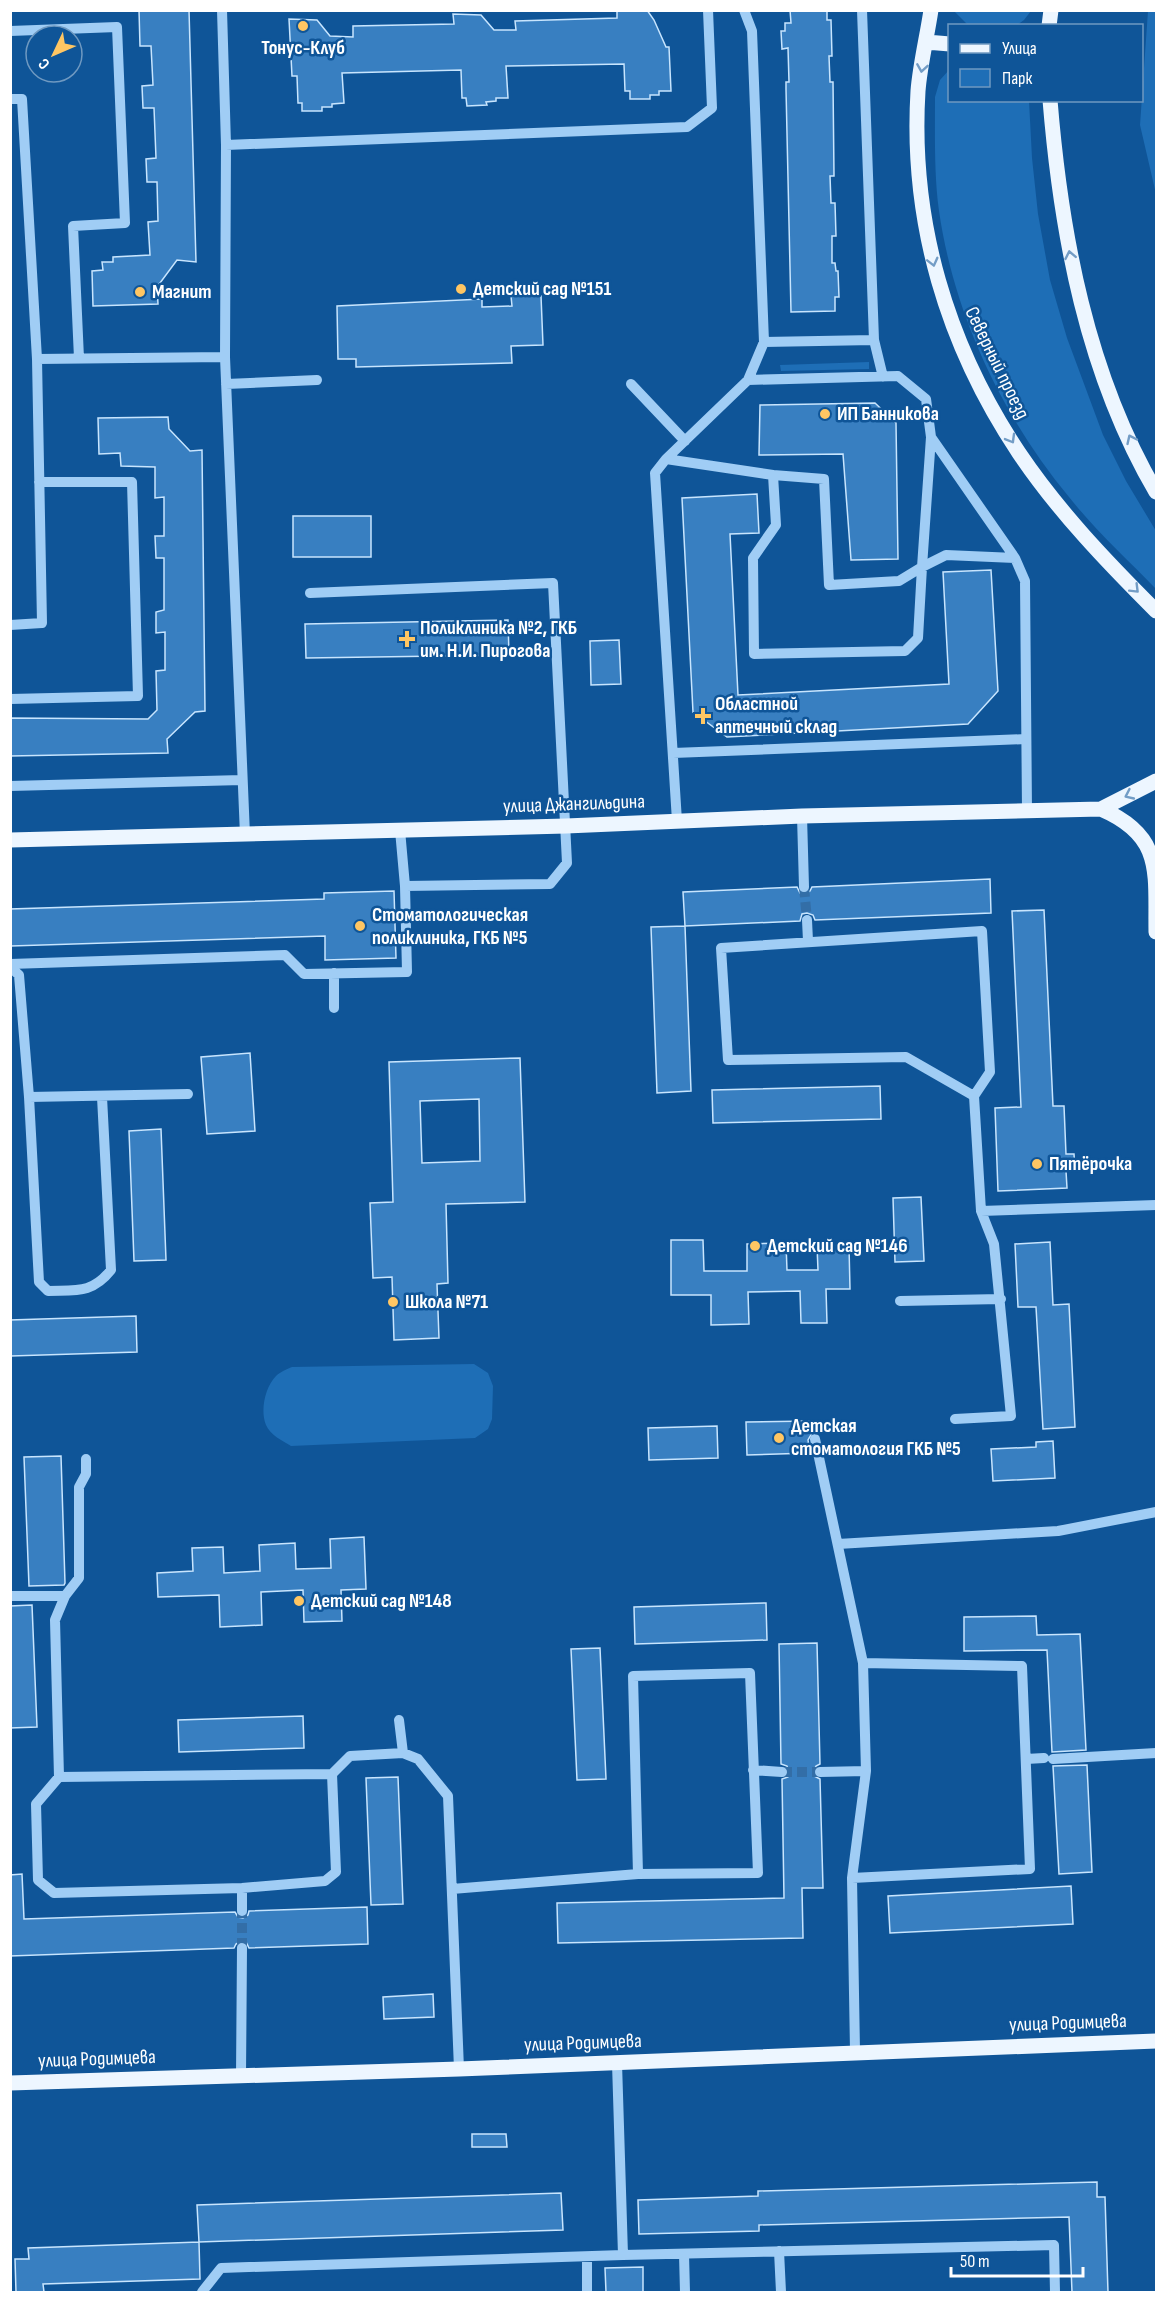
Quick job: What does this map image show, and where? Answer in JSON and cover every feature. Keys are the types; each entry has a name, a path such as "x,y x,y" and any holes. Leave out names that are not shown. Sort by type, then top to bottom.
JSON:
{"main road":[{"name":"Северный проезд","path":"931,10 918,90 917,143 925,230 939,287 963,350 1019,453 1066,515 1156,611"},
{"path":"926,42 948,44"},
{"path":"1050,102 1059,198 1076,283 1096,355 1112,398 1156,492"},
{"path":"1101,809 1156,781"},
{"name":"улица Джангильдина","path":"10,840 1101,809 1118,816 1134,828 1146,843 1155,864"},
{"path":"1155,864 1156,932"},
{"name":"улица Родимцева","path":"10,2083 459,2069 1156,2041"}],"lane":[{"path":"222,10 226,144 225,357 244,835"},
{"path":"226,144 687,127 712,108 708,10"},
{"path":"677,821 654,472 748,380 764,342 752,31 744,10"},
{"path":"862,10 874,340 884,377"},
{"path":"10,31 117,27 125,223 73,226 79,358"},
{"path":"10,99 22,99 37,359 42,623 10,625"},
{"path":"764,342 874,340"},
{"path":"37,359 225,357"},
{"path":"748,380 898,376 926,399 932,437 918,638 905,651 754,654 753,558 776,525 772,474"},
{"path":"226,384 317,380"},
{"path":"631,384 685,441"},
{"path":"932,437 1015,558 1025,581 1026,811"},
{"path":"666,459 824,479 830,585 899,581 946,555 1015,558"},
{"path":"10,699 138,696 132,482 39,482"},
{"path":"310,593 554,583 567,863 550,884 405,885"},
{"path":"673,753 1026,739"},
{"path":"10,786 242,780"},
{"path":"802,816 804,887"},
{"path":"10,966 285,955 304,974 407,972 405,885 400,830"},
{"path":"807,920 808,941"},
{"path":"955,1419 1011,1416 994,1244 981,1211 974,1096 990,1072 982,932 721,948 728,1060 906,1057 974,1096"},
{"path":"10,966 19,975 29,1097 39,1282 48,1291 86,1290 103,1280 111,1270 102,1097"},
{"path":"334,973 334,1008"},
{"path":"29,1097 189,1094"},
{"path":"981,1211 1156,1205"},
{"path":"900,1301 1001,1299"},
{"path":"815,1439 863,1663 866,1771 852,1878 855,2052"},
{"path":"86,1459 86,1474 79,1487 79,1578 65,1596 55,1620 59,1777 36,1804 38,1880 54,1893 242,1888 325,1881 336,1872 332,1774"},
{"path":"838,1544 1058,1531 1156,1512"},
{"path":"10,1596 65,1596"},
{"path":"852,1878 1030,1869 1022,1666 863,1663"},
{"path":"452,1889 638,1874 758,1873 750,1673 633,1676 638,1874"},
{"path":"399,1720 403,1753"},
{"path":"59,1777 332,1774 350,1756 403,1753 418,1759 448,1796 459,2069"},
{"path":"1026,1759 1156,1753"},
{"path":"753,1770 782,1772"},
{"path":"820,1772 866,1771"},
{"path":"242,1888 242,1911"},
{"path":"241,2076 242,1948"},
{"path":"617,2063 623,2255"},
{"path":"202,2292 220,2268 623,2255 1054,2245 1055,2292"},
{"path":"779,2251 781,2292"},
{"path":"684,2254 686,2292"},
{"path":"587,2257 587,2292"}],"green space":[{"path":"954,11 1031,11 1018,24 967,24"},
{"path":"1148,11 1156,11 1156,194 1140,125"},
{"path":"948,71 948,102 1029,102 1038,214 1050,280 1067,338 1103,435 1126,481 1156,531 1156,589 1089,521 1045,466 1002,398 984,363 956,288 939,211 936,183 935,97 940,80"},
{"path":"869,362 869,369 781,371 780,365"},
{"path":"474,1364 488,1373 493,1386 492,1419 488,1429 475,1438 291,1446 270,1432 264,1419 264,1406 269,1386 278,1375 292,1367"}],"building":[{"path":"139,10 189,10 196,262 177,260 157,287 158,304 93,306 92,271 103,270 102,262 113,262 113,257 150,255 148,222 158,221 157,182 147,182 146,159 156,158 154,108 143,108 142,86 153,85 151,46 140,46"},
{"path":"617,10 647,10 654,20 666,47 669,47 671,91 659,91 659,95 650,95 650,99 630,99 630,91 625,91 624,64 506,66 508,98 496,98 496,101 486,102 487,105 467,106 466,98 462,98 461,70 342,73 344,103 322,107 322,111 302,111 302,103 298,103 297,76 292,76 289,19 317,20 330,36 353,37 353,26 454,24 453,14 481,15 494,30 516,30 515,21 617,18"},
{"path":"790,10 827,10 827,20 831,20 832,56 829,56 830,82 833,82 834,176 830,176 831,203 835,203 836,236 832,236 832,263 835,263 836,271 838,271 839,297 835,297 835,311 791,312 786,89 786,82 789,82 788,48 782,49 781,31 785,31 785,23 791,23"},
{"path":"511,296 541,296 543,345 511,346 512,363 356,367 356,359 338,359 337,306 482,299 482,307 512,306"},
{"path":"875,403 896,423 898,559 851,560 843,454 759,455 760,405"},
{"path":"168,417 169,429 190,451 202,450 205,711 195,712 167,739 168,753 10,756 10,718 148,719 157,710 156,671 165,670 165,632 156,633 156,612 164,610 164,558 156,558 155,536 164,536 164,497 155,498 155,467 121,466 120,453 99,454 98,418"},
{"path":"757,494 759,533 730,534 738,695 949,684 943,572 991,570 998,691 968,724 727,737 693,712 682,498"},
{"path":"293,516 371,516 371,557 293,557"},
{"name":"Поликлиника №2, ГКБ им. Н.И. Пирогова","path":"508,620 509,655 306,658 305,624"},
{"path":"619,640 621,684 591,685 590,641"},
{"path":"990,879 991,913 815,920 813,915 807,913 802,914 800,921 685,926 683,892 797,887 800,893 805,894 812,887"},
{"path":"394,891 396,958 325,960 325,936 11,946 10,909 324,899 324,893"},
{"path":"1044,910 1053,1106 1064,1106 1066,1154 1074,1154 1075,1171 1066,1171 1067,1188 998,1191 995,1108 1021,1107 1012,911"},
{"path":"685,926 691,1091 657,1093 651,927"},
{"path":"250,1053 255,1131 207,1134 201,1057"},
{"path":"520,1058 525,1202 446,1204 448,1283 437,1284 439,1338 394,1340 392,1277 373,1278 370,1203 393,1202 389,1062","holes":["479,1099 480,1161 422,1163 420,1101"]},
{"path":"880,1086 881,1119 713,1123 712,1090"},
{"path":"161,1129 166,1260 134,1261 129,1131"},
{"path":"921,1197 924,1261 895,1262 893,1198"},
{"path":"671,1240 703,1240 704,1271 747,1271 747,1244 786,1243 787,1270 818,1270 817,1246 849,1246 850,1289 826,1289 827,1323 801,1323 800,1291 748,1292 749,1324 711,1325 711,1295 671,1295"},
{"path":"1050,1242 1053,1305 1069,1304 1075,1427 1043,1429 1036,1307 1018,1307 1015,1244"},
{"path":"136,1316 137,1352 11,1356 10,1320"},
{"name":"Детская стоматология ГКБ №5","path":"811,1421 812,1433 808,1440 810,1453 747,1455 746,1422"},
{"path":"717,1426 718,1458 649,1460 648,1428"},
{"path":"1053,1441 1055,1478 993,1481 991,1449 1036,1447 1036,1442"},
{"path":"61,1456 65,1583 64,1585 29,1586 24,1457"},
{"path":"364,1537 366,1589 341,1590 342,1621 304,1622 303,1590 261,1592 262,1625 220,1627 219,1595 158,1597 157,1573 193,1571 192,1548 223,1547 224,1573 260,1571 259,1545 295,1543 296,1569 331,1568 330,1539"},
{"path":"766,1603 767,1640 635,1644 634,1607"},
{"path":"32,1605 37,1727 10,1728 10,1606"},
{"path":"1036,1616 1037,1635 1080,1634 1086,1750 1052,1752 1047,1650 964,1651 964,1617"},
{"path":"817,1643 820,1764 813,1772 814,1776 820,1779 823,1888 802,1888 803,1938 558,1943 557,1903 784,1898 782,1779 788,1777 789,1772 787,1766 781,1764 779,1644"},
{"path":"600,1648 606,1779 577,1780 571,1649"},
{"path":"303,1716 304,1748 179,1752 178,1720"},
{"path":"1087,1765 1092,1872 1059,1874 1053,1766"},
{"path":"398,1777 403,1904 371,1905 366,1778"},
{"path":"22,1874 24,1919 235,1912 238,1917 243,1918 248,1915 249,1911 367,1907 368,1944 249,1948 246,1942 241,1941 234,1948 10,1956 10,1875"},
{"path":"1071,1886 1073,1924 890,1933 888,1896"},
{"path":"433,1994 434,2017 384,2019 383,1997"},
{"path":"472,2134 506,2134 507,2147 472,2147"},
{"path":"1097,2182 1097,2197 1105,2197 1108,2292 1072,2292 1069,2217 759,2225 759,2231 639,2234 638,2200 758,2196 758,2191"},
{"path":"561,2193 563,2230 199,2242 197,2205"},
{"path":"199,2242 200,2279 43,2284 44,2292 16,2292 15,2259 29,2259 28,2248"},
{"path":"643,2267 643,2292 606,2292 605,2268"}],"tunnel":[{"path":"804,887 807,920"},
{"path":"782,1772 820,1772"},
{"path":"242,1911 242,1948"}],"place":[{"name":"Тонус-Клуб","path":"303,26"},
{"name":"Детский сад №151","path":"461,289"},
{"name":"Магнит","path":"140,292"},
{"name":"ИП Банникова","path":"825,414"},
{"name":"Поликлиника №2, ГКБ им. Н.И. Пирогова","path":"407,639"},
{"name":"Областной аптечный склад","path":"703,716"},
{"name":"Стоматологическая поликлиника, ГКБ №5","path":"360,926"},
{"name":"Пятёрочка","path":"1037,1164"},
{"name":"Детский сад №146","path":"755,1246"},
{"name":"Школа №71","path":"393,1302"},
{"name":"Детская стоматология ГКБ №5","path":"779,1438"},
{"name":"Детский сад №148","path":"299,1601"}]}
